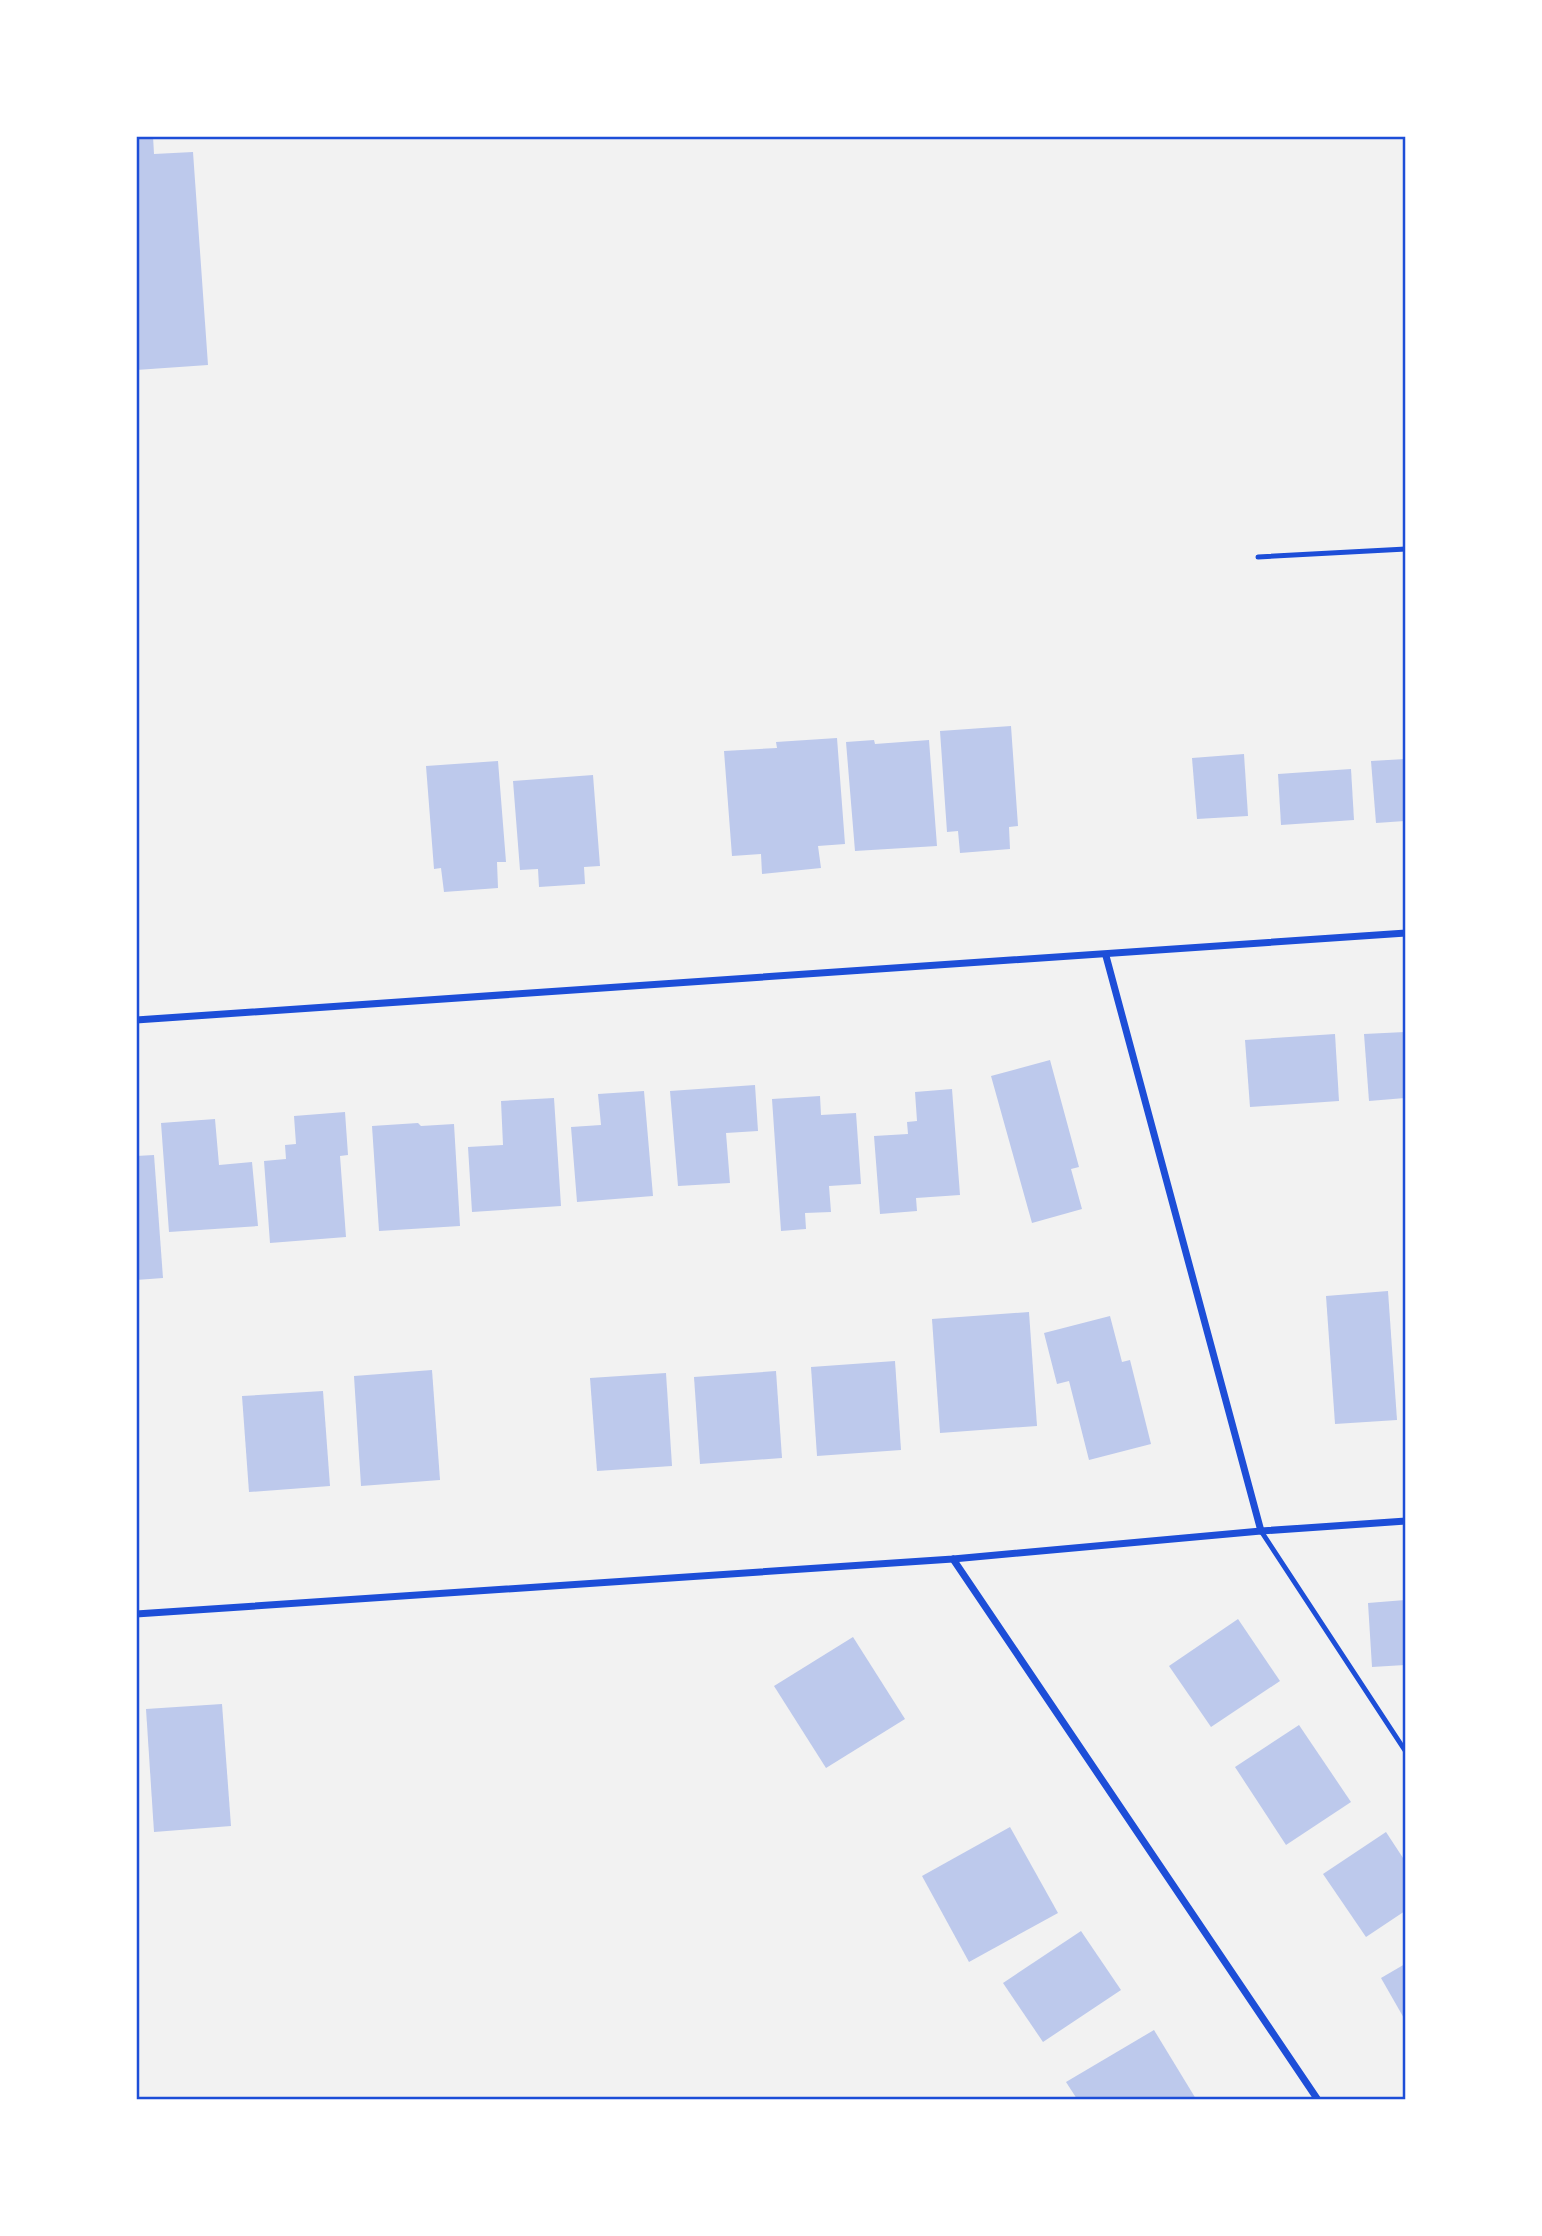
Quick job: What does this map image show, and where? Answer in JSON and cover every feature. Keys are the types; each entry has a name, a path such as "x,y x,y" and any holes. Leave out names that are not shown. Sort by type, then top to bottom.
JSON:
{"street":[{"path":"136,1020 1106,956 1405,933"},
{"path":"1106,956 1261,1531"},
{"path":"136,1614 953,1559 1405,1521"},
{"path":"953,1559 1318,2099"}],"lane":[{"path":"1258,557 1405,550"},
{"path":"1261,1531 1405,1752"}],"building":[{"path":"136,136 153,136 154,154 193,152 208,365 136,370"},
{"path":"1011,726 1018,826 1009,827 1010,849 960,853 958,831 947,832 940,731"},
{"path":"837,738 845,844 818,846 821,868 762,874 761,854 732,856 724,751 777,748 776,742"},
{"path":"874,740 875,744 929,740 937,846 855,851 846,742"},
{"path":"1244,754 1248,816 1197,819 1192,758"},
{"path":"1405,759 1405,821 1376,823 1371,761"},
{"path":"498,761 506,862 497,862 498,888 444,892 441,868 434,869 426,766"},
{"path":"1351,769 1354,820 1281,825 1278,774"},
{"path":"593,775 600,866 584,867 585,884 539,887 538,869 520,870 513,781"},
{"path":"1405,1032 1405,1098 1369,1101 1364,1034"},
{"path":"1335,1034 1339,1101 1250,1107 1245,1040"},
{"path":"1050,1060 1079,1167 1071,1169 1082,1209 1032,1223 991,1076"},
{"path":"755,1085 758,1131 726,1133 730,1183 678,1186 670,1091"},
{"path":"952,1089 960,1195 916,1198 917,1211 880,1214 874,1136 908,1134 907,1122 917,1121 915,1092"},
{"path":"644,1091 653,1196 577,1202 571,1127 601,1125 598,1094"},
{"path":"820,1096 821,1115 856,1113 861,1184 829,1186 831,1212 805,1213 806,1229 781,1231 772,1099"},
{"path":"554,1098 561,1206 472,1212 468,1147 503,1145 501,1101"},
{"path":"345,1112 348,1155 340,1156 346,1237 270,1243 264,1161 286,1159 285,1145 296,1144 294,1116"},
{"path":"215,1119 219,1165 252,1162 258,1226 169,1232 161,1123"},
{"path":"418,1123 421,1126 454,1124 460,1226 379,1231 372,1126"},
{"path":"154,1155 163,1278 136,1280 136,1156"},
{"path":"1388,1291 1397,1420 1335,1424 1326,1296"},
{"path":"1029,1312 1037,1426 940,1433 932,1319"},
{"path":"1110,1316 1122,1362 1130,1360 1151,1444 1089,1460 1069,1381 1057,1384 1044,1333"},
{"path":"895,1361 901,1450 817,1456 811,1367"},
{"path":"432,1370 440,1480 361,1486 354,1376"},
{"path":"776,1371 782,1458 700,1464 694,1377"},
{"path":"666,1373 672,1466 597,1471 590,1378"},
{"path":"323,1391 330,1486 249,1492 242,1396"},
{"path":"1405,1600 1405,1665 1372,1667 1368,1603"},
{"path":"1238,1619 1280,1681 1211,1727 1169,1666"},
{"path":"853,1637 905,1719 826,1768 774,1686"},
{"path":"222,1704 231,1826 154,1832 146,1709"},
{"path":"1299,1725 1351,1802 1286,1845 1235,1767"},
{"path":"1010,1827 1058,1913 969,1962 922,1876"},
{"path":"1386,1832 1405,1861 1405,1911 1366,1937 1323,1874"},
{"path":"1081,1931 1121,1990 1043,2042 1003,1983"},
{"path":"1405,1964 1405,2020 1381,1978"},
{"path":"1154,2030 1196,2099 1077,2099 1066,2082"}]}
